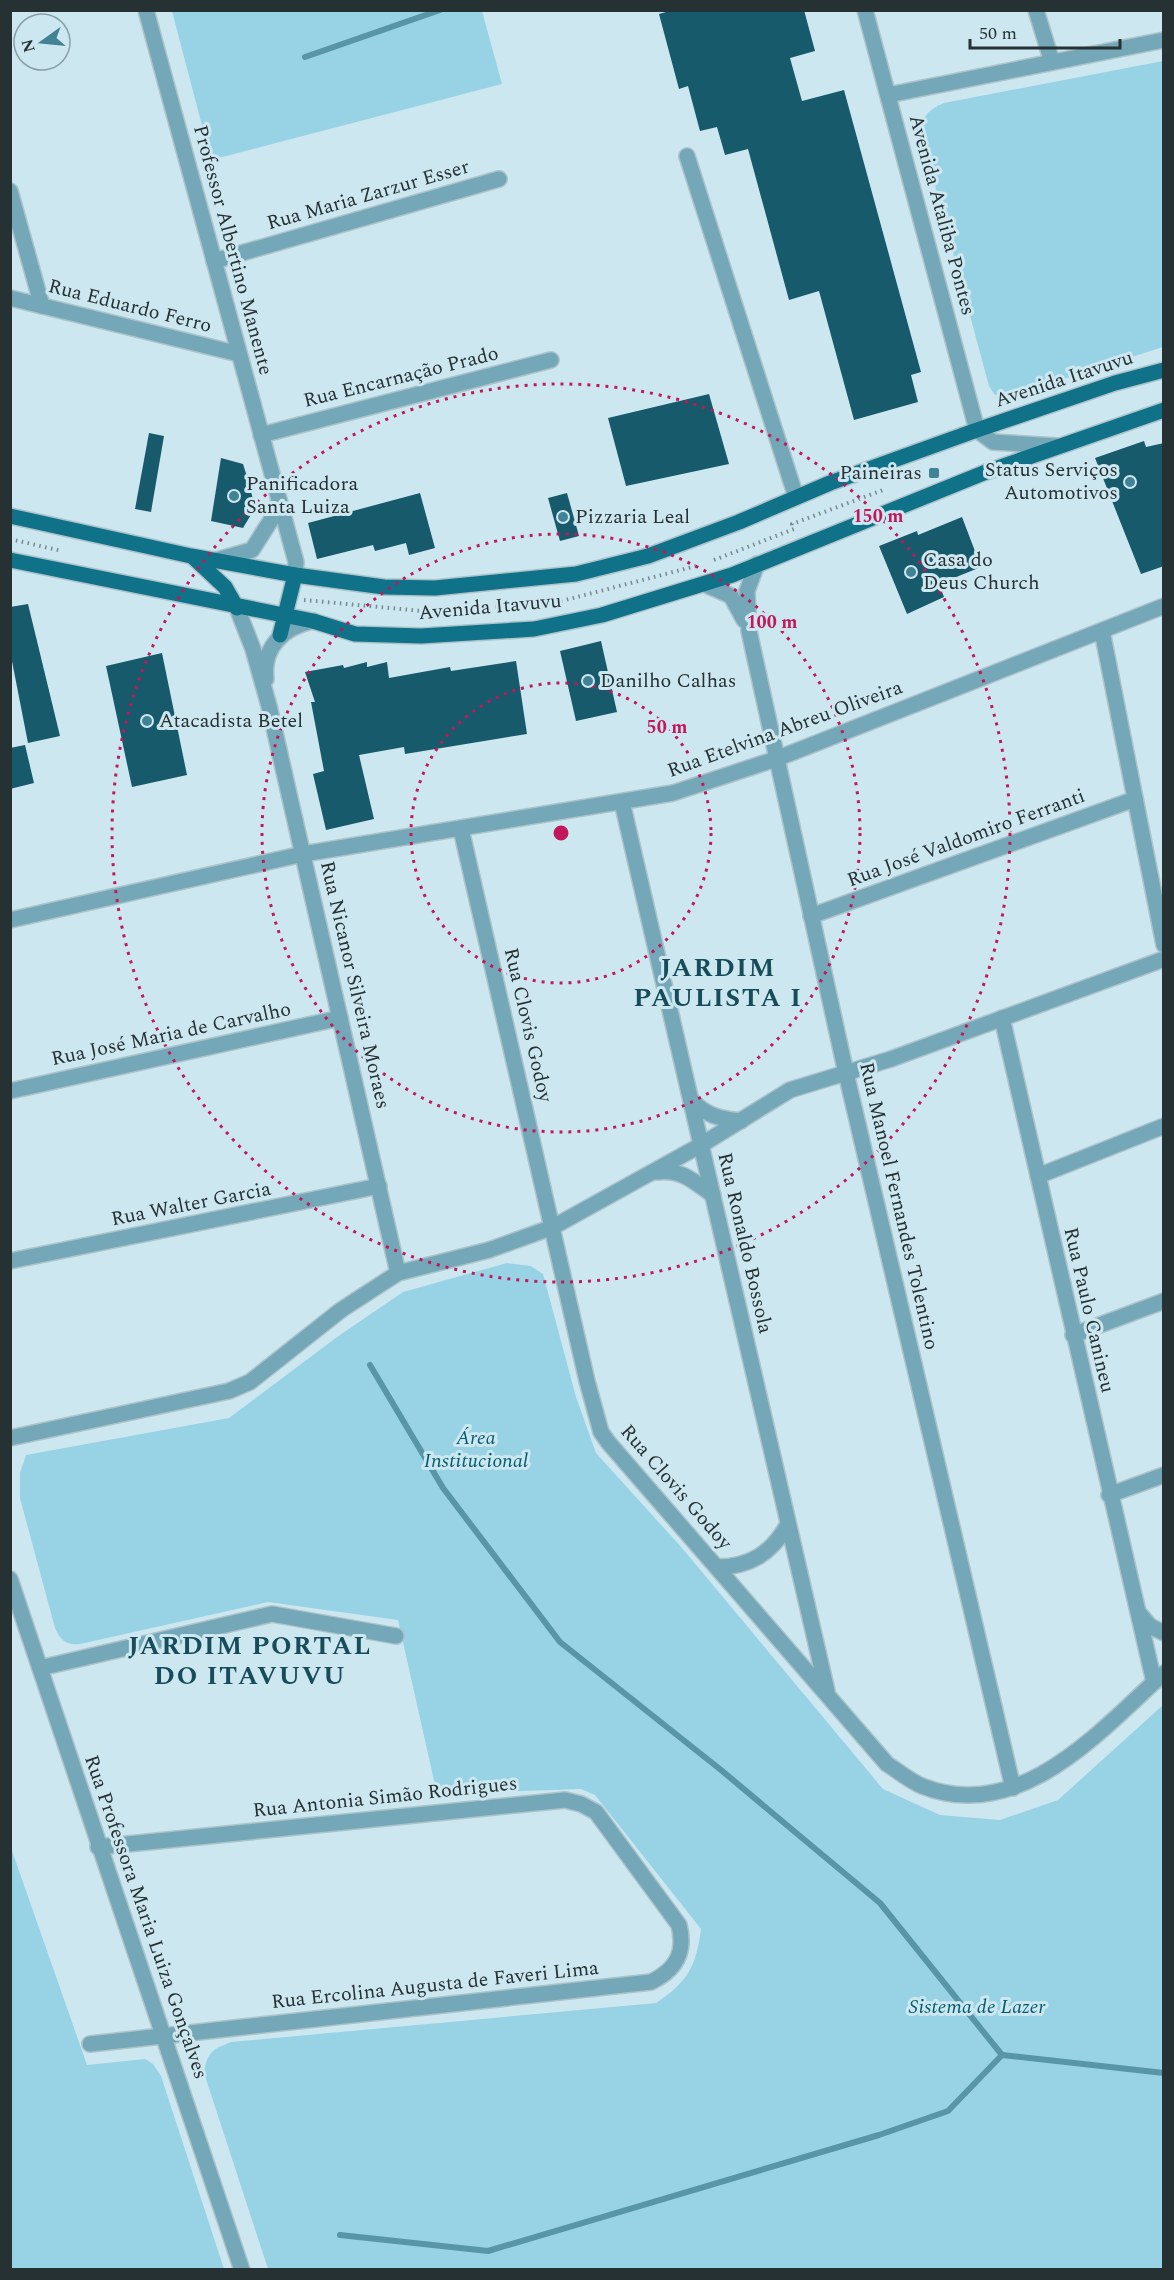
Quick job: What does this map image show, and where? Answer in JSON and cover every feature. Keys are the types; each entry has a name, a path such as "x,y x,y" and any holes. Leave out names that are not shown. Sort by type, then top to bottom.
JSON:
{"main road":[{"name":"Avenida Itavuvu","path":"10,516 191,556 295,575 384,587 435,588 576,574 648,556 739,522 796,497 977,430 1115,383 1164,370"},
{"name":"Avenida Itavuvu","path":"10,560 237,608 313,621 355,634 421,636 534,629 602,615 704,584 847,526 1058,446 1164,410"},
{"path":"191,556 207,567 225,587 237,608"},
{"path":"280,635 295,575"}],"street":[{"name":"Professor Albertino Manente","path":"146,10 296,562 295,575"},
{"name":"Avenida Ataliba Pontes","path":"865,10 977,430"},
{"path":"1036,10 1052,62"},
{"path":"888,96 1164,40"},
{"path":"687,156 796,497"},
{"name":"Rua Maria Zarzur Esser","path":"214,261 499,179"},
{"path":"10,190 42,306"},
{"name":"Rua Eduardo Ferro","path":"10,298 239,354"},
{"name":"Rua Encarnação Prado","path":"261,435 551,360"},
{"name":"Avenida Itavuvu","path":"977,430 993,442 1058,446"},
{"path":"216,560 252,550 271,520 279,501"},
{"name":"Rua Manoel Fernandes Tolentino","path":"757,564 747,591 749,632 846,1072 1013,1788"},
{"name":"Rua Manoel Fernandes Tolentino","path":"704,584 731,596 749,632"},
{"name":"Rua Etelvina Abreu Oliveira","path":"10,920 303,854 673,793 776,759 1164,606"},
{"name":"Rua Nicanor Silveira Moraes","path":"237,608 253,648 269,706 398,1273"},
{"path":"280,635 297,624 313,621"},
{"path":"1102,631 1164,945"},
{"name":"Rua Nicanor Silveira Moraes","path":"269,706 265,672 269,652 280,635"},
{"name":"Rua José Valdomiro Ferranti","path":"812,916 1135,799"},
{"name":"Rua Ronaldo Bossola","path":"622,802 827,1693"},
{"name":"Rua Clovis Godoy","path":"462,829 601,1432 887,1764 921,1786 954,1795 986,1794 1013,1788 1040,1777 1062,1762 1159,1677"},
{"path":"10,1438 229,1392 250,1382 341,1310 398,1273 489,1250 553,1227 701,1145 790,1090 891,1059 1164,959"},
{"name":"Rua José Maria de Carvalho","path":"10,1091 340,1018"},
{"name":"Rua Paulo Canineu","path":"1002,1018 1109,1495 1137,1610 1159,1677"},
{"path":"691,1100 704,1113 721,1119 741,1121"},
{"path":"1038,1176 1164,1126"},
{"path":"651,1172 671,1170 688,1175 712,1195"},
{"name":"Rua Walter Garcia","path":"10,1261 379,1186"},
{"path":"1073,1335 1164,1301"},
{"path":"1109,1495 1164,1475"},
{"path":"717,1567 741,1566 761,1556 779,1541 788,1524"},
{"name":"Rua Professora Maria Luiza Gonçalves","path":"10,1579 98,1847 165,2035 242,2270"},
{"path":"1137,1610 1150,1626 1164,1633"},
{"path":"40,1668 272,1614 396,1636"},
{"name":"Rua Antonia Simão Rodrigues","path":"98,1847 565,1800 581,1804 596,1812 642,1875"},
{"name":"Rua Ercolina Augusta de Faveri Lima","path":"90,2044 651,1982 666,1975 675,1966 683,1940 679,1925 642,1875"}],"path":[{"path":"792,524 883,490"}],"green space":[{"path":"172,11 482,11 502,84 211,160"},
{"path":"1163,61 1163,347 1004,398 994,394 989,386 921,134 924,118 934,108 944,103"},
{"path":"507,1263 531,1266 543,1274 576,1397 596,1453 682,1548 883,1789 940,1815 1000,1820 1058,1800 1163,1705 1163,2269 268,2269 204,2073 207,2060 215,2049 231,2042 656,2003 676,1988 689,1972 701,1929 595,1795 581,1789 437,1794 398,1620 268,1602 80,1644 65,1641 55,1628 20,1498 20,1473 26,1455 229,1418 337,1337 403,1292"},
{"path":"11,1848 87,2065 145,2059 153,2064 161,2076 224,2269 11,2269"}],"building":[{"path":"673,10 804,10 815,51 790,58 802,101 844,90 921,372 911,375 918,402 854,420 819,291 789,300 748,149 725,155 717,127 700,131 688,86 679,89 659,14"},
{"path":"709,394 729,464 626,486 608,418"},
{"path":"149,433 164,436 151,512 135,509"},
{"path":"1144,441 1146,447 1164,443 1164,566 1141,574 1095,458"},
{"name":"Panificadora Santa Luiza","path":"221,458 243,464 249,483 255,508 243,528 211,521"},
{"path":"420,493 435,548 409,555 406,543 375,551 373,545 317,559 308,523"},
{"name":"Pizzaria Leal","path":"567,493 579,536 560,541 548,498"},
{"path":"962,517 981,567 939,584 944,597 907,614 879,546 917,531 918,535"},
{"path":"28,604 60,736 28,743 10,651 10,607"},
{"name":"Danilho Calhas","path":"601,641 617,712 576,721 560,651"},
{"name":"Atacadista Betel","path":"162,653 187,775 132,787 106,666"},
{"path":"516,661 527,734 405,754 404,747 359,755 374,819 326,830 313,774 324,771 311,702 315,702 305,672 343,665 344,668 367,662 367,667 387,662 389,678 450,667 451,671"},
{"path":"25,745 34,783 10,789 10,748"}],"waterway":[{"path":"305,57 440,10"},
{"path":"370,1365 443,1488 560,1642 721,1770 880,1903 1002,2055"},
{"path":"340,2235 488,2251 879,2135 948,2111 1002,2055 1164,2073"}],"place":[{"name":"Paineiras","path":"934,473"},
{"name":"Status Serviços Automotivos","path":"1130,482"},
{"name":"Panificadora Santa Luiza","path":"234,496"},
{"name":"Pizzaria Leal","path":"563,517"},
{"name":"Casa do Deus Church","path":"911,572"},
{"name":"Danilho Calhas","path":"588,681"},
{"name":"Atacadista Betel","path":"147,721"}],"district":[{"name":"JARDIM PAULISTA I","path":"718,983"},
{"name":"JARDIM PORTAL DO ITAVUVU","path":"250,1660"}],"park label":[{"name":"Área Institucional","path":"476,1450"},
{"name":"Sistema de Lazer","path":"977,2007"}]}
